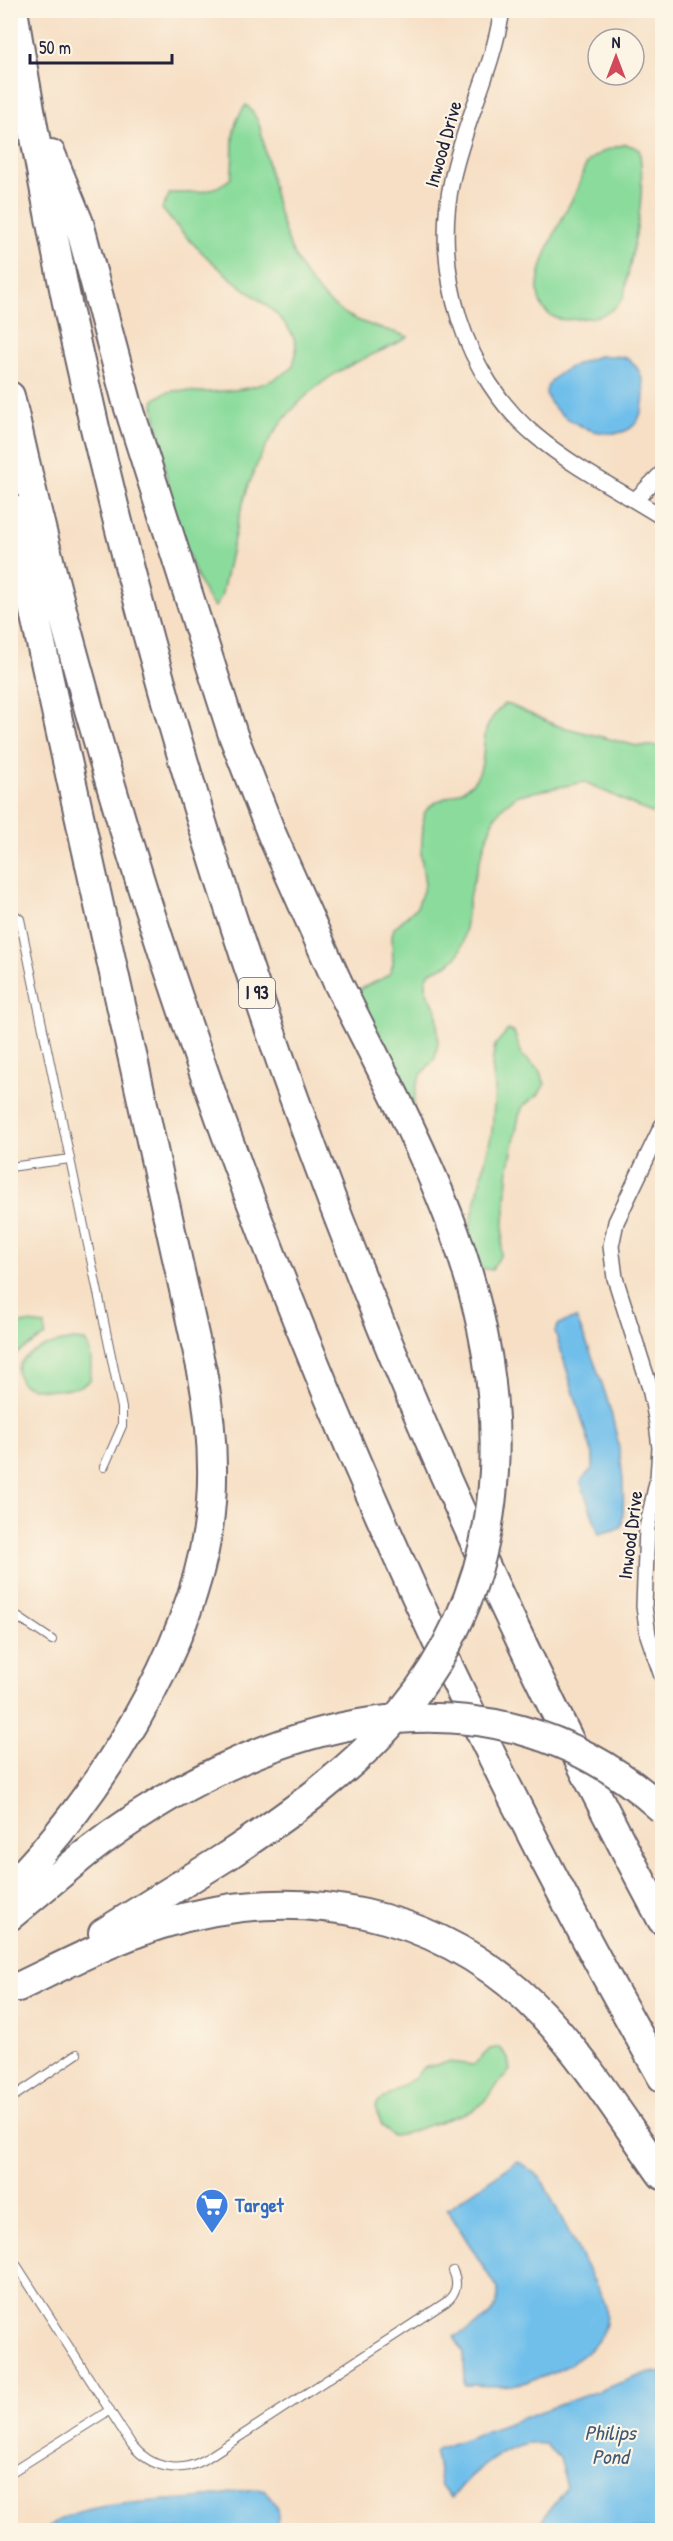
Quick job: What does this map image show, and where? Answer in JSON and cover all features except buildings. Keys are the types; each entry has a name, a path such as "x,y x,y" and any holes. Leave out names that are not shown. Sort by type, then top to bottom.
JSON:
{"highway":[{"name":"I 93","path":"13,10 74,334 121,533 188,776 261,1004 307,1134 369,1293 458,1505 571,1744 663,1920"},
{"path":"14,1989 227,1856 323,1788 402,1711 436,1661 463,1607 476,1571 487,1531 493,1493 496,1438 486,1347 472,1287 438,1192 272,835 233,735 127,402 79,224 27,91"},
{"path":"10,1887 52,1840 89,1791 124,1737 167,1659 189,1604 203,1556 211,1508 213,1457 209,1414 200,1362 29,589 13,406"},
{"path":"13,406 68,629 143,888 208,1082 281,1279 383,1523 465,1701 538,1847 663,2077"},
{"path":"10,1916 86,1854 170,1795 241,1760 322,1731 363,1722 441,1717 479,1721 551,1740 616,1773 663,1809"},
{"path":"14,1989 137,1933 183,1919 228,1909 293,1904 346,1910 385,1919 414,1928 452,1946 490,1969 525,1998 557,2031 663,2175"}],"street":[{"name":"Inwood Drive","path":"502,10 493,55 454,171 449,194 446,237 452,294 475,356 488,380 520,422 557,452 663,517"},
{"path":"635,500 663,473"},
{"name":"Inwood Drive","path":"663,1126 616,1222 611,1246 615,1278 650,1388 657,1422 659,1468 647,1528 644,1606 648,1635 663,1676"}],"lane":[{"path":"10,911 20,919 123,1418 104,1467"},
{"path":"10,1167 70,1159"},
{"path":"10,1611 52,1640"},
{"path":"10,2099 77,2054"},
{"path":"10,2255 132,2445 150,2461 173,2468 197,2464 446,2302 456,2288 453,2271"},
{"path":"10,2472 110,2410"}],"green space":[{"path":"246,105 255,115 260,128 276,202 290,247 301,268 330,303 351,317 408,337 330,377 303,399 281,422 265,448 243,503 221,597 215,607 202,587 176,518 168,486 154,400 168,392 180,390 220,391 263,384 292,368 296,344 290,331 277,314 214,264 162,209 170,193 210,190 231,178 234,132 240,114"},
{"path":"626,144 639,149 642,186 638,223 624,296 613,309 604,314 576,319 559,319 545,310 538,296 539,278 552,238 577,190 587,164 601,152"},
{"path":"504,704 555,725 637,746 662,746 662,817 585,782 518,795 503,807 494,818 486,840 470,893 463,943 458,955 447,965 430,972 426,980 426,990 437,1011 438,1042 435,1058 421,1075 417,1084 412,1115 352,996 360,989 390,973 393,964 392,935 394,928 417,907 425,885 421,855 424,814 428,808 440,800 462,791 474,781 481,768 487,727"},
{"path":"508,1030 514,1032 522,1055 539,1070 545,1084 538,1095 523,1106 519,1116 509,1167 501,1254 492,1270 479,1268 467,1238 492,1132 495,1089 492,1065 495,1045"},
{"path":"28,1323 45,1325 45,1336 11,1357 11,1325"},
{"path":"73,1340 85,1341 88,1346 91,1360 90,1380 76,1387 57,1390 38,1389 22,1384 17,1373 24,1359 39,1349"},
{"path":"500,2047 508,2059 510,2070 481,2105 471,2111 400,2135 392,2136 382,2125 375,2107 379,2101 414,2078 423,2068 448,2062 474,2065 490,2049"}],"water":[{"path":"599,356 626,358 639,370 642,379 644,399 639,417 630,429 623,432 600,432 579,425 559,412 546,394 552,380 566,369"},
{"path":"576,1318 605,1392 622,1471 622,1524 620,1528 599,1534 581,1483 593,1468 593,1456 555,1331 559,1324"},
{"path":"518,2161 541,2178 605,2303 606,2323 597,2341 588,2351 577,2360 551,2374 512,2385 465,2385 464,2353 454,2337 485,2320 491,2314 498,2300 498,2290 447,2209"},
{"name":"Philips Pond","path":"650,2372 662,2373 662,2530 590,2530 587,2528 540,2530 543,2519 567,2487 559,2458 545,2444 532,2444 505,2452 470,2477 452,2498 441,2487 435,2454 437,2449"},
{"path":"257,2489 265,2491 275,2504 278,2514 276,2530 46,2530 58,2520 98,2508 207,2497"}],"place":[{"name":"Target","path":"212,2234"}]}
